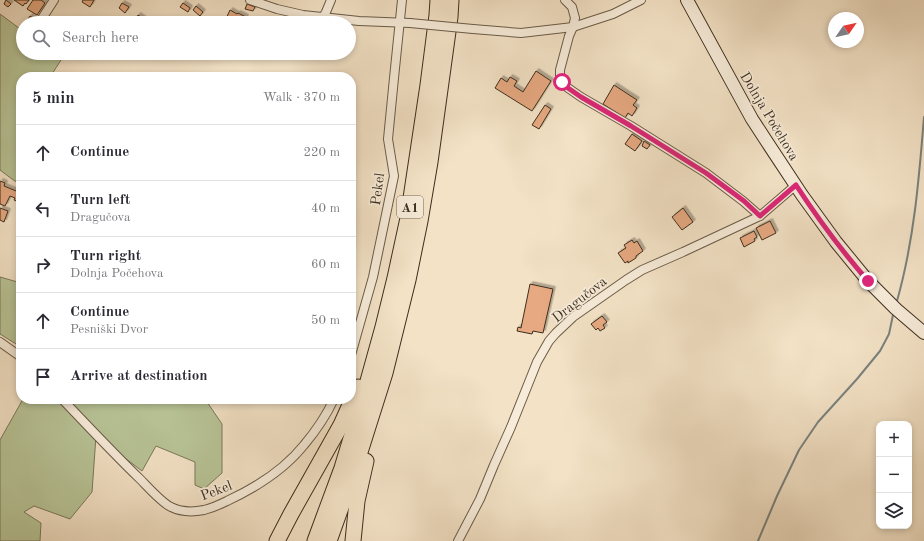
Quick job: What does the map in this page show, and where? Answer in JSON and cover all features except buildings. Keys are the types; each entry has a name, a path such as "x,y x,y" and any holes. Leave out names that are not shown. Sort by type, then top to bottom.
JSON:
{"highway":[{"name":"A1","path":"315,541 342,468 363,399 395,278 408,218 428,85 438,0"},
{"name":"A1","path":"329,541 362,446 385,373 408,280 430,162 451,0"},
{"path":"356,393 374,340 383,327"},
{"path":"353,541 357,501 363,472 387,387 385,373"},
{"path":"277,541 351,404"}],"main road":[{"name":"Dolnja Počehova","path":"688,0 749,113 767,142 836,242 850,261 868,281 896,309 924,333"}],"street":[{"path":"44,16 54,0"},
{"path":"250,0 277,9 317,16"},
{"path":"324,16 331,0"},
{"name":"Pekel","path":"356,337 373,277 394,176 388,139 402,0"},
{"path":"565,0 572,7 575,18 560,70 562,82 581,97 625,122 706,173 744,201 760,216"},
{"path":"356,21 410,23 521,33 573,27 613,14 641,0"},
{"name":"Dragučova","path":"458,541 480,499 537,362 549,341 556,333 573,317 642,270 760,216 796,185"},
{"path":"0,342 16,353"},
{"name":"Pekel","path":"67,404 156,495 170,507 188,511 203,510 214,507 243,494 280,469 304,445 332,404"}],"green space":[{"path":"0,14 16,26 16,60 61,60 53,72 16,72 16,182 0,170"},
{"path":"0,277 16,282 16,344 0,334"},
{"path":"20,404 208,404 222,424 222,473 204,489 195,485 195,462 156,446 142,471 96,436 92,492 70,519 34,506 24,512 41,523 40,541 0,541 0,440"}],"waterway":[{"path":"897,301 912,233 918,187 924,117"},
{"path":"758,541 799,450 818,422 880,351 889,334 893,315"}],"route":[{"path":"562,82 581,97 706,173 744,201 760,216 796,185 850,261 868,281"}]}
